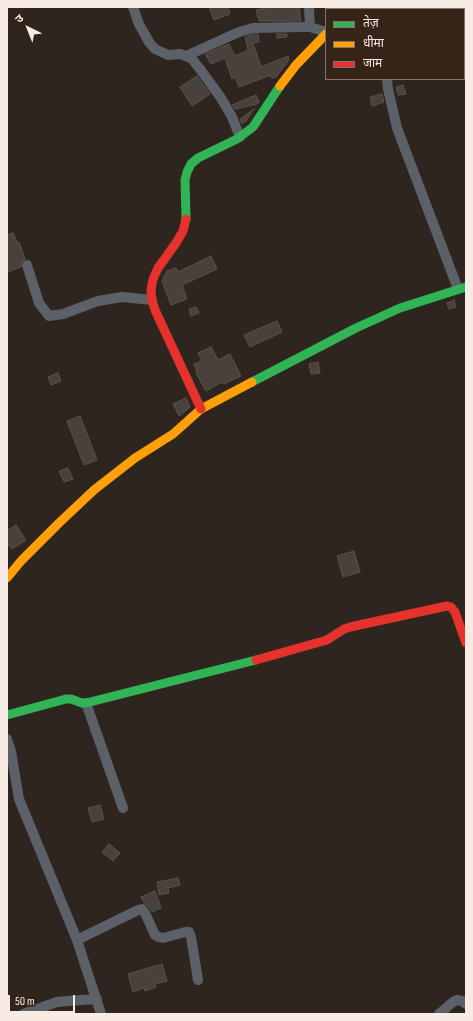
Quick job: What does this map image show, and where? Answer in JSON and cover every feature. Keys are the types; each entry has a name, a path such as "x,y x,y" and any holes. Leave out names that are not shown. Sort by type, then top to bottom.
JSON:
{"street":[{"path":"133,7 139,24 155,49 168,55 180,54 192,59 222,98 240,137"},
{"path":"309,7 310,27"},
{"path":"186,56 239,32 247,30 260,28 310,27 325,33"},
{"path":"201,409 155,310 151,290 153,279 158,268 183,231 186,219 187,172 191,164 198,158 240,137 253,127 287,76 325,34"},
{"path":"7,578 21,561 94,490 135,458 173,434 201,409 356,328 400,308 462,288 397,128 387,80"},
{"path":"27,265 39,303 49,316 63,314 98,301 122,297 152,300"},
{"path":"7,715 66,699 86,703 264,658 326,640 350,627 447,606 451,607 456,612 466,643"},
{"path":"86,703 122,808"},
{"path":"7,740 19,798 77,940 101,1014"},
{"path":"77,940 138,910 142,910 145,913 155,935 159,937 163,938 189,932 192,937 198,980"},
{"path":"23,1014 57,1002 96,1000"},
{"path":"439,1014 457,1000 466,1004"}],"building":[{"path":"209,7 228,7 230,14 214,20"},
{"path":"272,7 299,7 301,21 259,21 256,10"},
{"path":"258,34 259,42 253,43 261,67 288,56 289,60 276,77 272,78 271,75 239,87 235,77 232,79 225,58 211,64 205,54 229,44 235,56 248,50 245,37"},
{"path":"277,34 287,34 287,37 277,38"},
{"path":"197,76 210,94 192,106 180,87"},
{"path":"403,85 406,94 398,95 396,87"},
{"path":"382,94 384,102 372,106 370,97"},
{"path":"256,95 259,102 257,104 235,109 232,105"},
{"path":"254,109 246,121 242,124 240,119"},
{"path":"13,233 17,242 19,242 25,259 21,263 21,267 7,272 7,235"},
{"path":"211,256 217,269 182,285 187,299 171,305 162,281 167,271 176,268 178,272"},
{"path":"454,300 456,307 449,309 447,303"},
{"path":"196,307 199,313 191,316 189,309"},
{"path":"277,321 282,332 250,347 244,335"},
{"path":"211,347 218,360 230,354 241,376 224,384 222,382 206,391 196,373 194,364 202,361 198,353"},
{"path":"318,362 320,373 311,374 309,364"},
{"path":"58,373 61,381 51,385 48,377"},
{"path":"186,398 190,407 179,416 173,404"},
{"path":"80,416 97,460 84,465 67,421"},
{"path":"68,468 73,479 64,482 59,471"},
{"path":"16,525 26,540 12,549 7,542 7,531"},
{"path":"354,551 360,572 343,577 337,556"},
{"path":"100,805 104,819 92,822 88,808"},
{"path":"109,844 120,853 113,861 102,852"},
{"path":"178,878 180,885 168,888 169,893 159,895 157,882"},
{"path":"155,891 161,908 152,912 141,897"},
{"path":"162,964 167,981 155,984 156,987 145,991 144,988 133,992 128,974"}],"traffic: fast":[{"path":"186,219 185,180 191,164 198,158 237,139 253,127 280,86"},
{"path":"252,382 356,328 400,308 466,287"},
{"path":"7,715 66,699 86,703 256,660"}],"traffic: slow":[{"path":"280,86 296,65 325,35"},
{"path":"7,578 21,561 94,490 135,458 173,434 201,409 252,382"}],"traffic: jam":[{"path":"186,219 183,231 158,268 153,279 151,290 155,310 201,409"},
{"path":"256,660 327,640 344,629 350,627 447,606 451,607 455,612 466,643"}]}
